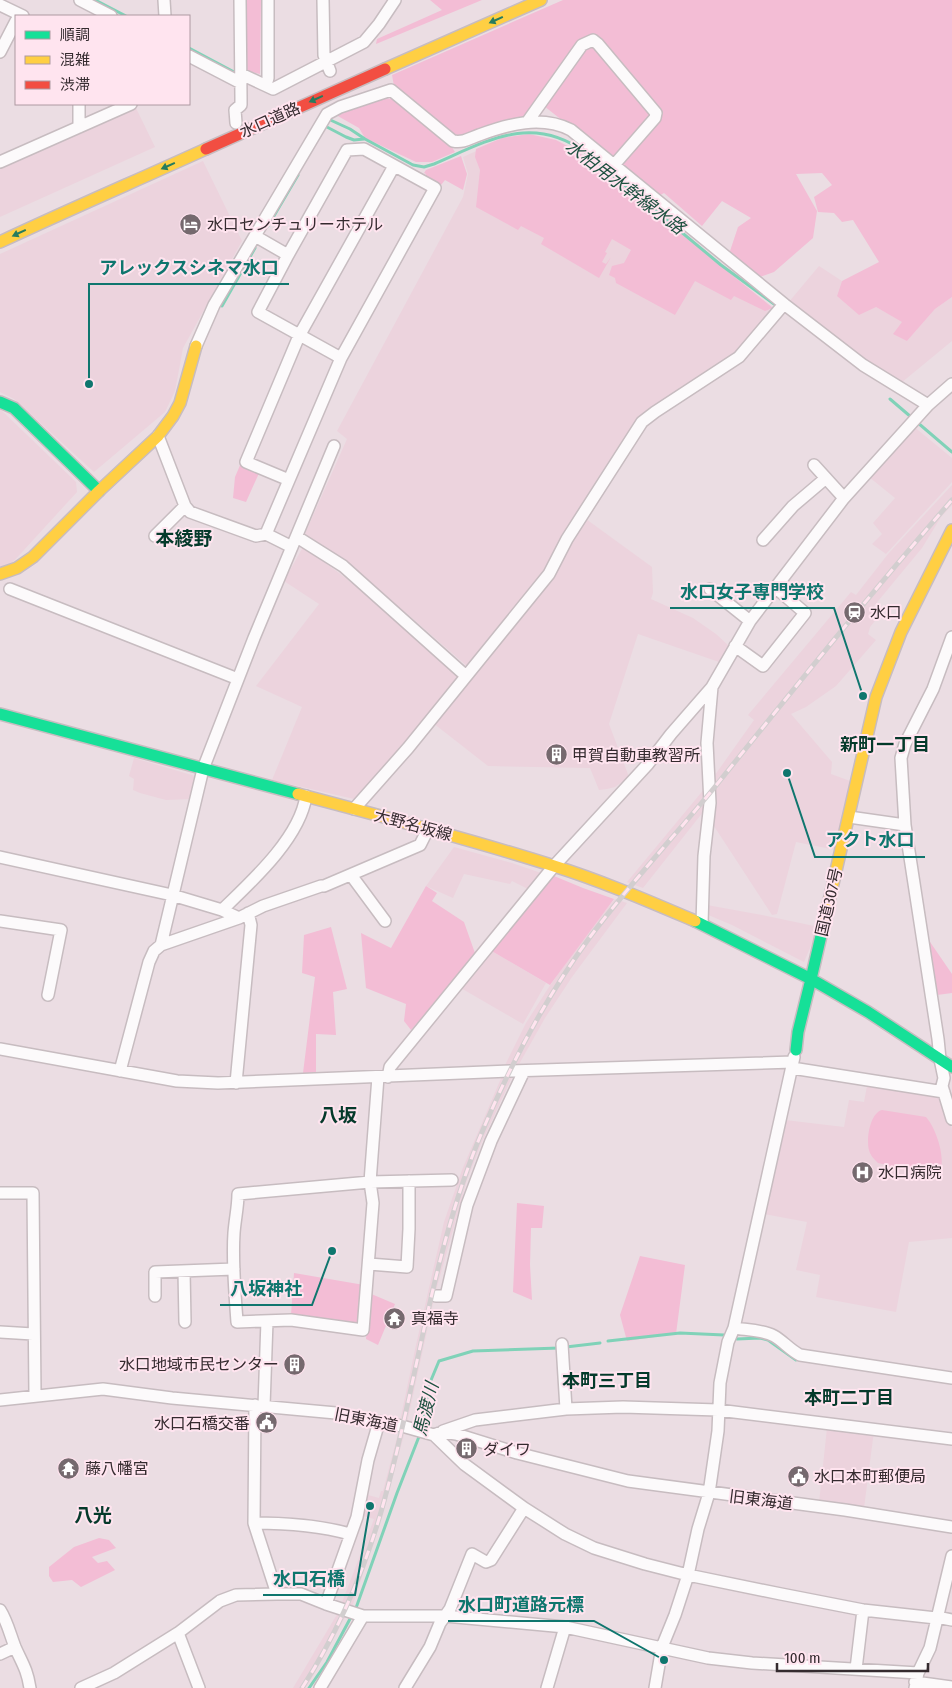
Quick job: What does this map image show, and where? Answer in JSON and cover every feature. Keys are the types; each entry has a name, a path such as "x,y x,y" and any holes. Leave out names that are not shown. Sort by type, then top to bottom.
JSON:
{"main road":[{"name":"水口道路","path":"0,242 282,114 541,0"},
{"path":"327,71 344,72"},
{"name":"水口道路","path":"34,214 240,121"},
{"path":"0,574 16,568 33,557 99,491 158,436 173,416 180,402 196,346"},
{"path":"0,402 14,408 21,414 99,491"},
{"name":"国道307号","path":"796,1050 798,1032 874,706 887,663 952,530"},
{"name":"大野名坂線","path":"0,714 428,829 554,866 627,892 702,924 811,979"},
{"path":"811,979 868,1012 952,1067"}],"street":[{"path":"80,0 109,15"},
{"path":"164,0 165,15"},
{"path":"240,0 241,105 235,110 240,121"},
{"path":"266,85 268,78 268,0"},
{"path":"323,0 324,55 327,71"},
{"path":"190,56 241,79 266,85 273,89 327,71 370,36 395,0"},
{"path":"0,5 16,15"},
{"path":"0,52 15,24"},
{"path":"528,121 582,45 593,40 656,113 655,118 614,165"},
{"path":"196,346 214,305 325,117 344,101 391,90 449,139 459,142 528,121 545,121 560,124 571,130 784,304 863,364 928,405"},
{"path":"79,105 79,127"},
{"path":"0,162 129,105"},
{"path":"266,534 340,358 435,188 364,149 347,150 258,312 340,358"},
{"path":"289,480 246,462 299,336 394,166"},
{"path":"255,236 288,255"},
{"path":"354,809 408,748 549,574 567,539 642,422 739,357 784,304"},
{"path":"452,1180 370,1182 238,1194 238,1212 234,1232 237,1322 291,1320 363,1330 373,1204 370,1182 383,1077 554,866 648,764 712,688 750,621 844,498 928,405 952,384"},
{"path":"158,436 184,506 190,512 256,536 266,534 294,542 343,566 466,676"},
{"path":"161,945 203,769 334,446"},
{"path":"814,465 844,498"},
{"path":"763,540 793,506 826,478"},
{"path":"155,536 184,506"},
{"path":"735,646 763,666 805,613 776,588"},
{"path":"10,589 238,679"},
{"path":"710,589 750,621"},
{"path":"952,637 933,689 905,744 900,758 906,825 944,1078 942,1086 952,1118"},
{"path":"702,924 704,856 710,802 707,744 712,688"},
{"path":"222,910 252,881 286,840 298,822 306,796"},
{"path":"849,818 906,825"},
{"path":"120,1071 149,962 154,951 161,945 351,875 420,845 428,829"},
{"path":"0,857 172,895 244,916 251,926 236,1082"},
{"path":"351,875 385,921"},
{"path":"0,921 61,930 45,987"},
{"path":"0,1048 120,1071 177,1080 218,1083 524,1071 792,1065 944,1092"},
{"path":"655,1688 662,1647 688,1575 709,1493 718,1431 720,1383 728,1342 734,1328 796,1050"},
{"path":"436,1296 446,1296 466,1205 491,1141 524,1071"},
{"path":"369,1264 407,1266 409,1181"},
{"path":"0,1193 33,1193 35,1396"},
{"path":"155,1296 155,1272 234,1269"},
{"path":"184,1270 185,1322"},
{"path":"267,1321 260,1405 254,1523 277,1594"},
{"path":"734,1328 775,1336 790,1350 800,1355 952,1378"},
{"path":"0,1332 34,1334"},
{"path":"562,1346 566,1409"},
{"name":"旧東海道","path":"0,1400 103,1389 172,1398 336,1413 430,1433 456,1434 518,1453 628,1481 845,1510 952,1527"},
{"path":"430,1433 476,1420 566,1409 623,1407 718,1410 952,1440"},
{"path":"326,1604 356,1516 368,1460 379,1422"},
{"path":"430,1433 464,1464 524,1508 565,1534 594,1548 688,1575 863,1610 952,1620"},
{"path":"405,1688 430,1647 440,1622 450,1609 472,1554 486,1562 491,1560 524,1508"},
{"path":"254,1523 280,1523 326,1528 350,1534"},
{"path":"916,1681 930,1648 952,1556"},
{"path":"81,1688 114,1673 178,1633 220,1601 236,1595 277,1594 301,1594 364,1616 445,1616 565,1627 662,1647 670,1651 726,1660 856,1669 952,1687"},
{"path":"0,1610 28,1672 30,1688"},
{"path":"856,1669 863,1610"},
{"path":"320,1688 364,1616"},
{"path":"547,1688 565,1627"},
{"path":"178,1633 199,1688"},
{"path":"0,1654 16,1647"}],"shaded area":[{"path":"245,0 261,0 260,74 245,70"},
{"path":"430,0 482,0 376,44 377,39 442,10"},
{"path":"563,0 952,0 952,297 935,309 907,341 893,334 902,322 876,307 859,315 837,296 842,281 879,262 853,220 842,222 834,213 818,212 814,197 832,185 822,173 796,174 817,211 813,238 774,272 757,278 729,254 738,227 751,218 722,201 702,226 664,193 657,197 618,164 656,118 591,35 531,113 479,134 458,138 447,135 394,86 392,75"},
{"path":"593,42 654,113 615,162 544,106 583,46"},
{"path":"380,98 397,99 450,144 455,152 432,162 416,162 365,138 359,128 336,115"},
{"path":"135,106 155,147 0,217 0,167"},
{"path":"529,134 556,140 577,151 773,308 765,311 734,296 731,300 695,281 675,315 616,283 615,278 609,275 612,266 624,263 631,250 612,239 602,262 606,264 611,257 599,278 541,244 544,238 521,226 518,230 476,207 480,170 475,157 476,149 502,138"},
{"path":"503,139 596,166 770,310 736,354 642,416 631,428 589,492 537,584 468,667 405,612 402,613 304,536 347,439 337,431 463,197 468,174 463,157"},
{"path":"461,156 467,174 463,190 445,180 441,185 425,176 426,170"},
{"path":"203,161 242,241 183,348 175,391 165,412 94,472 14,399 0,392 0,254"},
{"path":"819,266 842,281 837,296 876,307 903,322 907,341 935,309 952,297 952,341 901,383 866,361 788,303"},
{"path":"0,409 76,482 77,492 13,562 0,568"},
{"path":"913,426 952,458 952,482 886,554 872,544 882,534 873,523 895,498 869,477"},
{"path":"241,463 260,471 246,502 233,498 235,477"},
{"path":"952,485 952,505 941,517 922,548 874,606 882,612 870,627 868,634 876,640 836,686 806,707 791,714 832,762 831,774 853,782 836,850 796,842 777,914 772,915 710,820 711,802 643,888 627,882 710,782 754,720 748,715 851,592 856,595 888,554"},
{"name":"甲賀自動車教習所","path":"586,519 652,567 653,593 651,599 693,618 729,646 719,662 638,634 609,724 629,777 615,787 599,790 590,768 488,766 433,723 550,578"},
{"path":"303,547 376,602 455,673 457,679 405,743 354,799 272,780 302,707 256,686 319,604 284,581"},
{"path":"134,758 195,776 191,799 166,800 133,790 134,779 129,776"},
{"path":"454,847 541,873 539,879 530,890 512,881 510,884 464,874 453,898 426,886"},
{"path":"554,876 614,899 550,985 490,950"},
{"path":"426,886 437,893 432,901 464,922 476,956 411,1030 404,1021 406,1004 366,988 361,933 391,948"},
{"path":"615,899 627,903 572,977 545,1018 518,1066 504,1067 526,1023 549,987 585,936"},
{"path":"707,905 819,927 804,962 732,925 706,914"},
{"path":"331,927 347,989 333,992 336,1035 316,1034 316,1073 303,1073 315,977 302,973 304,935"},
{"path":"928,939 952,974 952,993 937,995"},
{"path":"490,950 546,983 523,1024 459,987"},
{"path":"513,1075 481,1144 467,1180 435,1294 407,1423 400,1421 444,1222 462,1170 502,1076"},
{"name":"水口病院","path":"867,1086 943,1097 952,1129 952,1238 909,1242 896,1312 816,1297 820,1275 796,1270 807,1222 764,1214 785,1120 844,1127 849,1100 864,1102"},
{"path":"882,1110 926,1117 937,1136 941,1152 942,1160 939,1173 931,1175 878,1163 875,1160 869,1150 868,1140 874,1116"},
{"path":"517,1203 544,1206 542,1228 531,1228 530,1265 532,1300 513,1292"},
{"path":"640,1256 685,1265 676,1334 627,1341 620,1315"},
{"path":"294,1273 364,1285 357,1327 291,1315"},
{"path":"369,1293 395,1304 378,1345 366,1339"},
{"path":"827,1428 874,1431 864,1508 819,1503"},
{"path":"399,1430 405,1431 385,1506 365,1568 352,1607 341,1605 374,1519 363,1516 368,1495 379,1498 381,1491 383,1491"},
{"path":"99,1538 109,1540 116,1548 92,1557 98,1563 107,1561 115,1570 81,1587 72,1580 53,1582 49,1576 49,1567 74,1547"},
{"path":"339,1611 347,1614 313,1676 305,1688 293,1688"}],"waterway":[{"name":"水柏用水幹線水路","path":"95,0 124,15"},
{"name":"水柏用水幹線水路","path":"190,49 236,73"},
{"name":"水柏用水幹線水路","path":"326,118 350,129 413,165 424,167 491,140 510,135 528,133 547,135 566,141 586,153 721,265 774,304"},
{"path":"324,128 325,126 354,140 364,139"},
{"path":"268,226 298,175"},
{"path":"222,306 255,248"},
{"name":"水柏用水幹線水路","path":"890,399 952,452"},
{"name":"馬渡川","path":"608,1341 680,1333 724,1335"},
{"name":"馬渡川","path":"737,1339 760,1338 768,1340 796,1360"},
{"name":"馬渡川","path":"566,1347 600,1343"},
{"name":"馬渡川","path":"422,1428 429,1385 439,1361 473,1351 559,1348"},
{"name":"馬渡川","path":"356,1608 420,1434"},
{"name":"馬渡川","path":"309,1688 327,1662 351,1617"}],"railway":[{"path":"302,1688 338,1625 374,1535 393,1466 447,1234 477,1144 527,1037 573,961 605,918 714,788 861,607 952,500"}],"traffic: fast":[{"path":"0,402 14,408 99,491"},
{"path":"0,714 298,794"},
{"path":"695,921 811,979 798,1032 796,1050"},
{"path":"823,927 811,979 868,1012 952,1067"}],"traffic: slow":[{"path":"385,69 541,0"},
{"path":"0,242 206,149"},
{"path":"0,574 17,568 33,557 99,491 158,436 180,403 196,346"},
{"path":"823,927 876,697 901,632 952,530"},
{"path":"298,794 459,837 554,866 607,885 695,921"}],"traffic: jam":[{"path":"206,149 385,69"}],"place":[{"name":"水口センチュリーホテル","path":"191,224"},
{"name":"アレックスシネマ水口","path":"89,384"},
{"name":"水口","path":"854,612"},
{"name":"水口女子専門学校","path":"863,696"},
{"name":"甲賀自動車教習所","path":"556,755"},
{"name":"アクト水口","path":"787,773"},
{"name":"水口病院","path":"862,1172"},
{"name":"八坂神社","path":"332,1251"},
{"name":"真福寺","path":"395,1318"},
{"name":"水口地域市民センター","path":"295,1364"},
{"name":"水口石橋交番","path":"266,1423"},
{"name":"ダイワ","path":"467,1449"},
{"name":"藤八幡宮","path":"69,1468"},
{"name":"水口本町郵便局","path":"798,1476"},
{"name":"水口石橋","path":"370,1506"},
{"name":"水口町道路元標","path":"664,1660"}],"district":[{"name":"本綾野","path":"184,538"},
{"name":"新町一丁目","path":"885,745"},
{"name":"八坂","path":"338,1115"},
{"name":"本町三丁目","path":"607,1381"},
{"name":"本町二丁目","path":"849,1398"},
{"name":"八光","path":"93,1515"}]}
